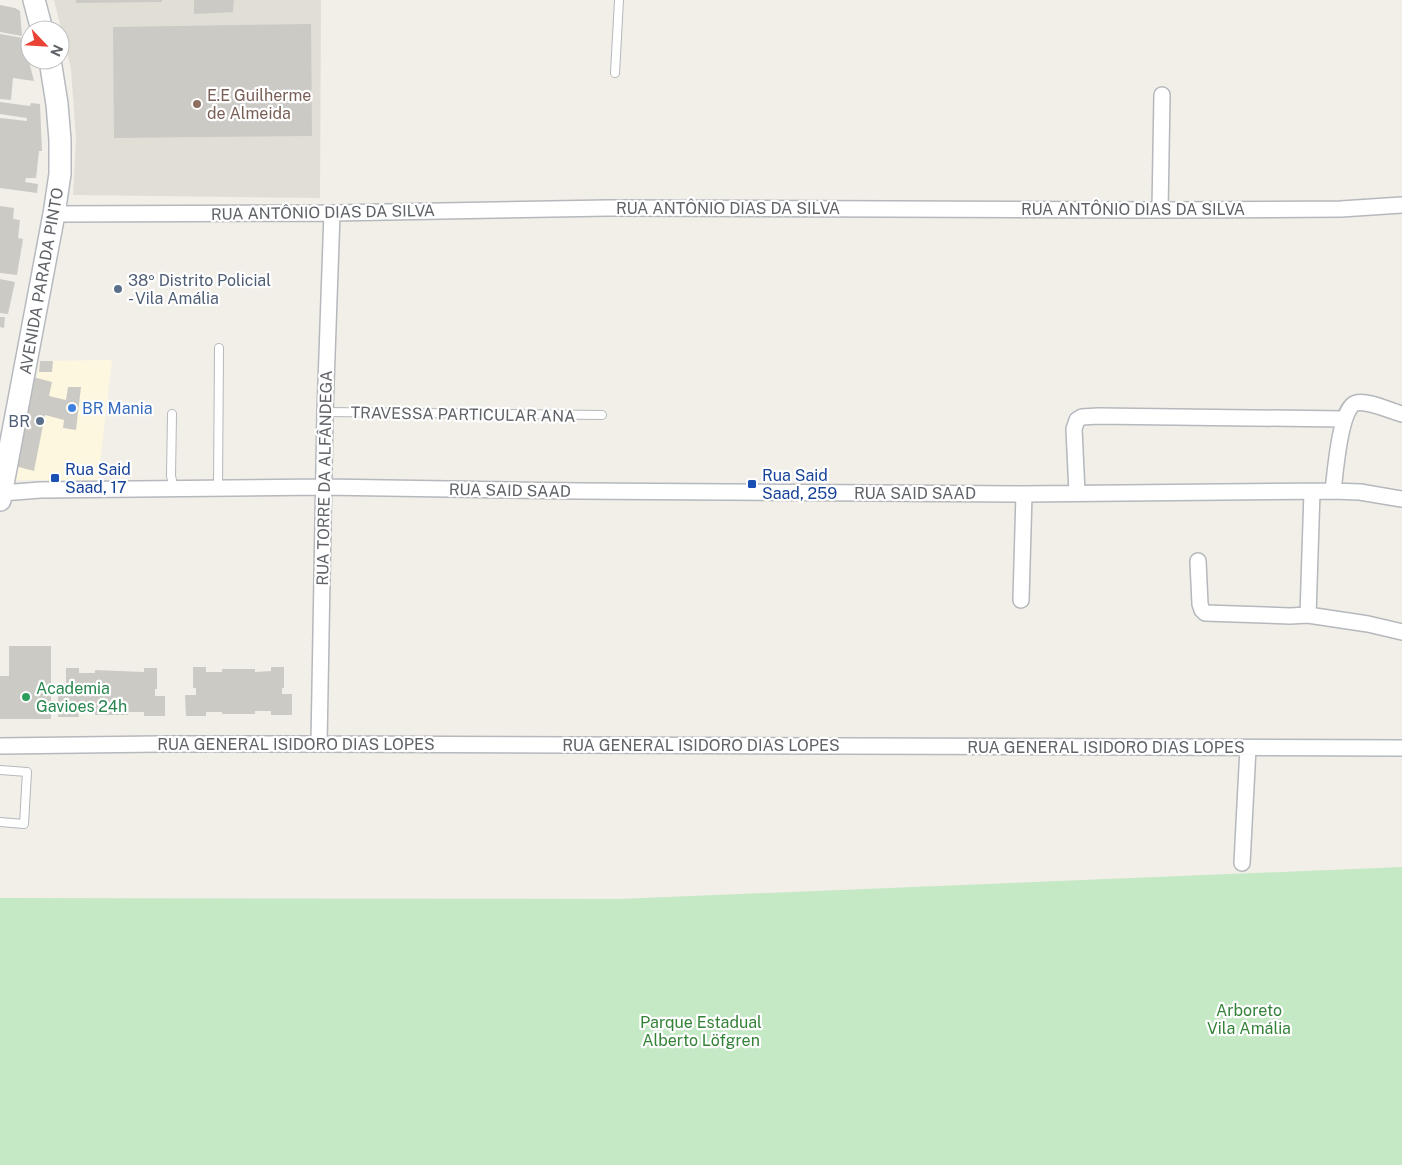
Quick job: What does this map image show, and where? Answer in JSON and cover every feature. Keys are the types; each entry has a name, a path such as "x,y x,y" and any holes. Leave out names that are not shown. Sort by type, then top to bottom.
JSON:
{"main road":[{"path":"34,0 39,20"},
{"name":"AVENIDA PARADA PINTO","path":"1,496 60,174 60,140 52,70"}],"street":[{"path":"1160,210 1162,94"},
{"name":"RUA ANTÔNIO DIAS DA SILVA","path":"54,214 332,213 608,208 1160,210 1340,208 1402,205"},
{"name":"RUA TORRE DA ALFÂNDEGA","path":"319,744 325,412 332,213"},
{"path":"1333,491 1343,419 1350,406 1358,402 1402,414"},
{"path":"1077,493 1074,430 1077,420 1082,417 1343,419"},
{"name":"RUA SAID SAAD","path":"1,496 40,490 324,487 1024,494 1333,491 1360,492 1402,499"},
{"path":"1308,616 1312,492"},
{"path":"1021,600 1024,494"},
{"path":"1198,561 1200,604 1205,613 1308,616 1368,624 1402,632"},
{"name":"RUA GENERAL ISIDORO DIAS LOPES","path":"0,746 319,744 1402,748"},
{"path":"1242,863 1248,748"}],"lane":[{"path":"615,73 619,0"},
{"path":"218,488 219,348"},
{"name":"TRAVESSA PARTICULAR ANA","path":"325,412 602,415"},
{"path":"172,414 171,476 174,490"},
{"path":"0,770 27,772 24,824 0,822"}],"shaded area":[{"name":"E.E Guilherme de Almeida","path":"54,0 321,0 320,198 73,195 76,139 70,65 70,20 59,20"},
{"path":"112,360 98,480 16,480 40,361"}],"green space":[{"name":"Parque Estadual Alberto Löfgren","path":"1402,867 1402,1165 0,1165 0,898 619,899"}],"building":[{"path":"76,0 162,0 162,2 76,3"},
{"path":"194,0 234,0 233,12 194,14"},
{"path":"0,5 20,11 20,36 0,32"},
{"path":"311,24 312,136 114,138 113,27"},
{"path":"0,34 20,37 20,70 31,70 34,81 13,78 11,100 0,99"},
{"path":"0,102 30,106 31,103 40,104 42,151 39,151 36,178 26,178 25,182 38,184 37,193 0,188 0,118 27,121 27,118 0,114"},
{"path":"0,206 14,208 13,219 20,220 18,238 23,239 17,275 0,273"},
{"path":"0,279 15,282 8,314 0,313"},
{"path":"0,317 5,317 4,328 0,327"},
{"path":"40,361 53,361 52,372 39,372"},
{"path":"33,377 52,382 49,396 66,400 68,387 81,387 76,430 63,428 64,420 45,415 34,471 15,466"},
{"name":"Academia Gavioes 24h","path":"9,646 51,646 51,719 0,719 0,676 9,676"},
{"path":"193,667 206,667 206,672 222,672 222,669 255,669 255,672 271,671 271,667 284,667 284,688 282,688 282,694 292,694 292,715 271,715 271,711 255,711 255,714 206,712 206,716 186,716 185,695 196,695 196,688 193,688"},
{"path":"66,668 79,668 79,673 95,673 95,670 144,672 144,668 157,668 155,696 165,696 165,716 144,716 144,712 128,712 128,715 78,713 79,717 58,717 58,696 69,696 68,689 66,689"}],"place":[{"name":"E.E Guilherme de Almeida","path":"197,104"},
{"name":"38º Distrito Policial - Vila Amália","path":"118,289"},
{"name":"BR Mania","path":"72,408"},
{"name":"BR","path":"40,421"},
{"name":"Rua Said Saad, 17","path":"55,478"},
{"name":"Rua Said Saad, 259","path":"752,484"},
{"name":"Academia Gavioes 24h","path":"26,697"}],"park label":[{"name":"Arboreto Vila Amália","path":"1249,1019"}]}
